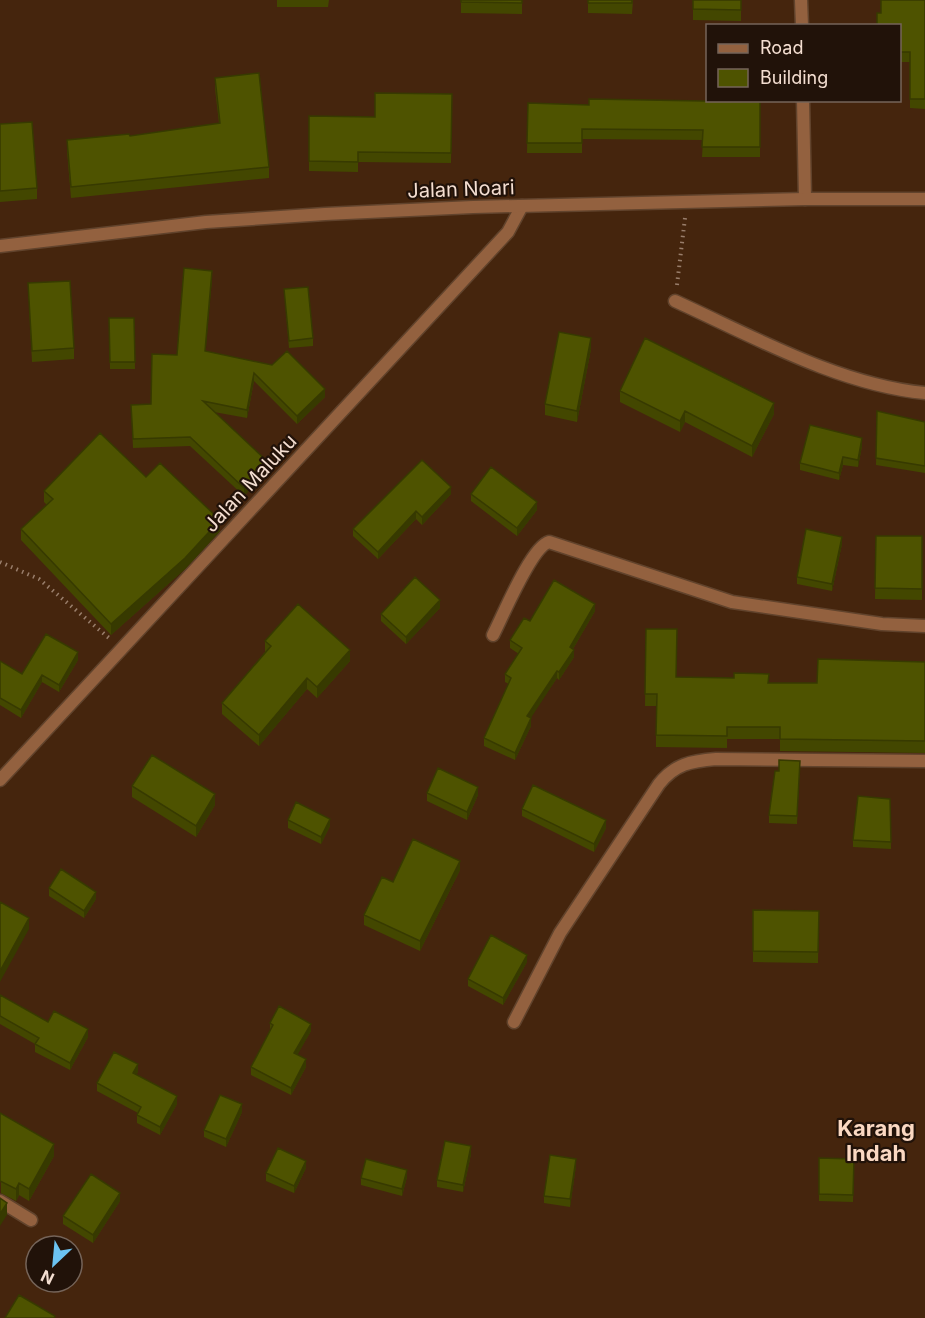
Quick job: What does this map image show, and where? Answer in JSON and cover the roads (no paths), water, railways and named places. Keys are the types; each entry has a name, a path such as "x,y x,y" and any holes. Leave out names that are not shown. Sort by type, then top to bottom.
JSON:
{"street":[{"path":"801,0 802,24"},
{"path":"803,102 805,199"},
{"name":"Jalan Noari","path":"0,246 206,222 348,213 805,199 925,199"},
{"name":"Jalan Maluku","path":"0,780 123,650 507,232 522,206"},
{"path":"675,301 780,349 863,381 925,393"},
{"path":"493,635 532,560 540,547 549,542 732,602 882,624 925,626"},
{"path":"514,1022 560,933 659,784 674,769 688,762 716,759 925,761"},
{"path":"0,1201 31,1220"}],"district":[{"name":"Karang Indah","path":"876,1140"}]}
